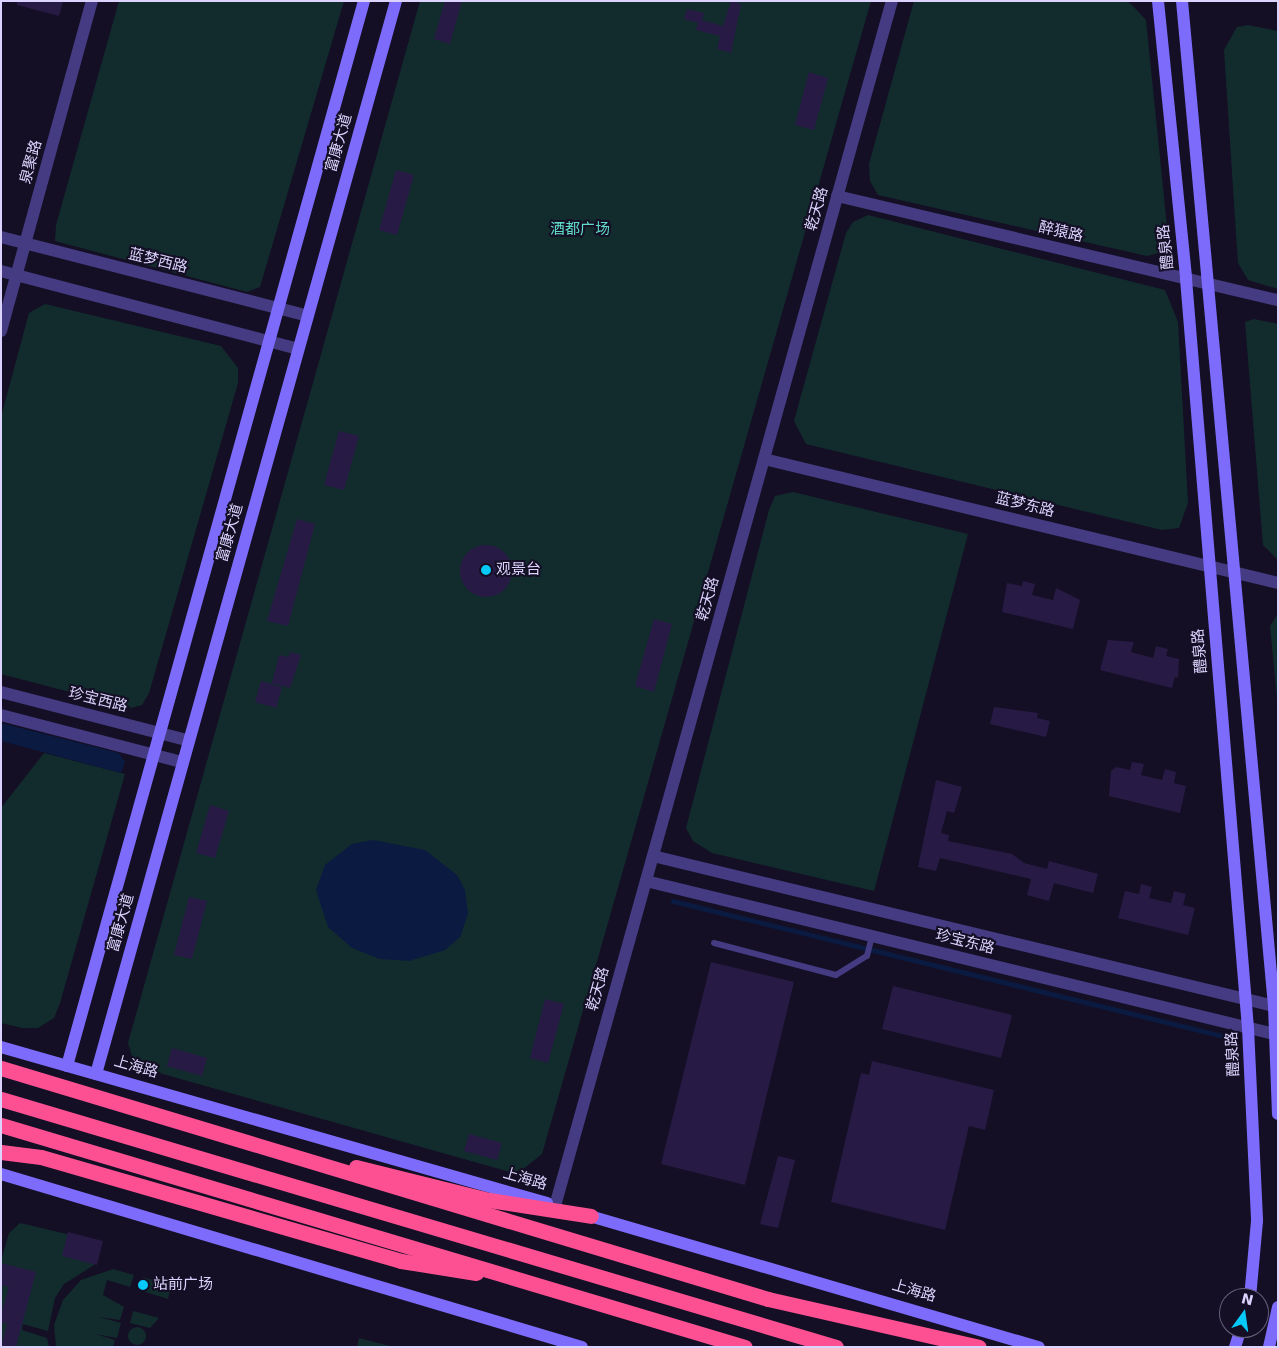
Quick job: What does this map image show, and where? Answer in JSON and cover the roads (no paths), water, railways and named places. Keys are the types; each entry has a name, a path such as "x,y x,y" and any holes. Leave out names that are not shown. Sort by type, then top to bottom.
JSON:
{"highway":[{"path":"1,1068 768,1299 979,1347"},
{"path":"1,1099 836,1347"},
{"path":"1,1125 533,1281 745,1347"},
{"path":"1,1152 41,1158 401,1261 533,1281"},
{"path":"313,1162 383,1171 489,1200 591,1216"}],"street":[{"name":"泉聚路","path":"1,331 92,1"},
{"name":"富康大道","path":"67,1066 364,1"},
{"name":"富康大道","path":"96,1074 187,740 396,1"},
{"name":"乾天路","path":"555,1206 892,1"},
{"name":"醴泉路","path":"1158,1 1186,278 1248,1028 1257,1220 1251,1288"},
{"path":"1182,1 1212,285 1235,572 1276,1007 1278,1114"},
{"name":"醉猿路","path":"838,196 1278,300"},
{"name":"蓝梦西路","path":"1,237 308,316"},
{"path":"1,271 298,349"},
{"name":"蓝梦东路","path":"764,459 1278,583"},
{"name":"珍宝西路","path":"1,692 187,740"},
{"path":"1,714 182,762"},
{"name":"珍宝东路","path":"653,856 1276,1007"},
{"name":"珍宝东路","path":"646,881 1276,1034"},
{"name":"上海路","path":"1,1047 1039,1347"},
{"path":"2,1178 557,1343 578,1346"},
{"path":"1268,1347 1278,1307"},
{"path":"974,1327 1024,1347"}],"lane":[{"path":"714,944 836,975 867,956 872,936"}],"water":[{"path":"1,723 119,753 125,762 121,773 1,741"},
{"path":"373,840 425,850 457,875 465,890 468,914 460,937 445,950 409,961 380,959 352,948 328,927 316,890 325,865 352,844"}],"waterway":[{"path":"673,901 1231,1038"}],"place":[{"name":"观景台","path":"486,570"},
{"name":"站前广场","path":"143,1285"}],"park label":[{"name":"酒都广场","path":"580,230"}]}
